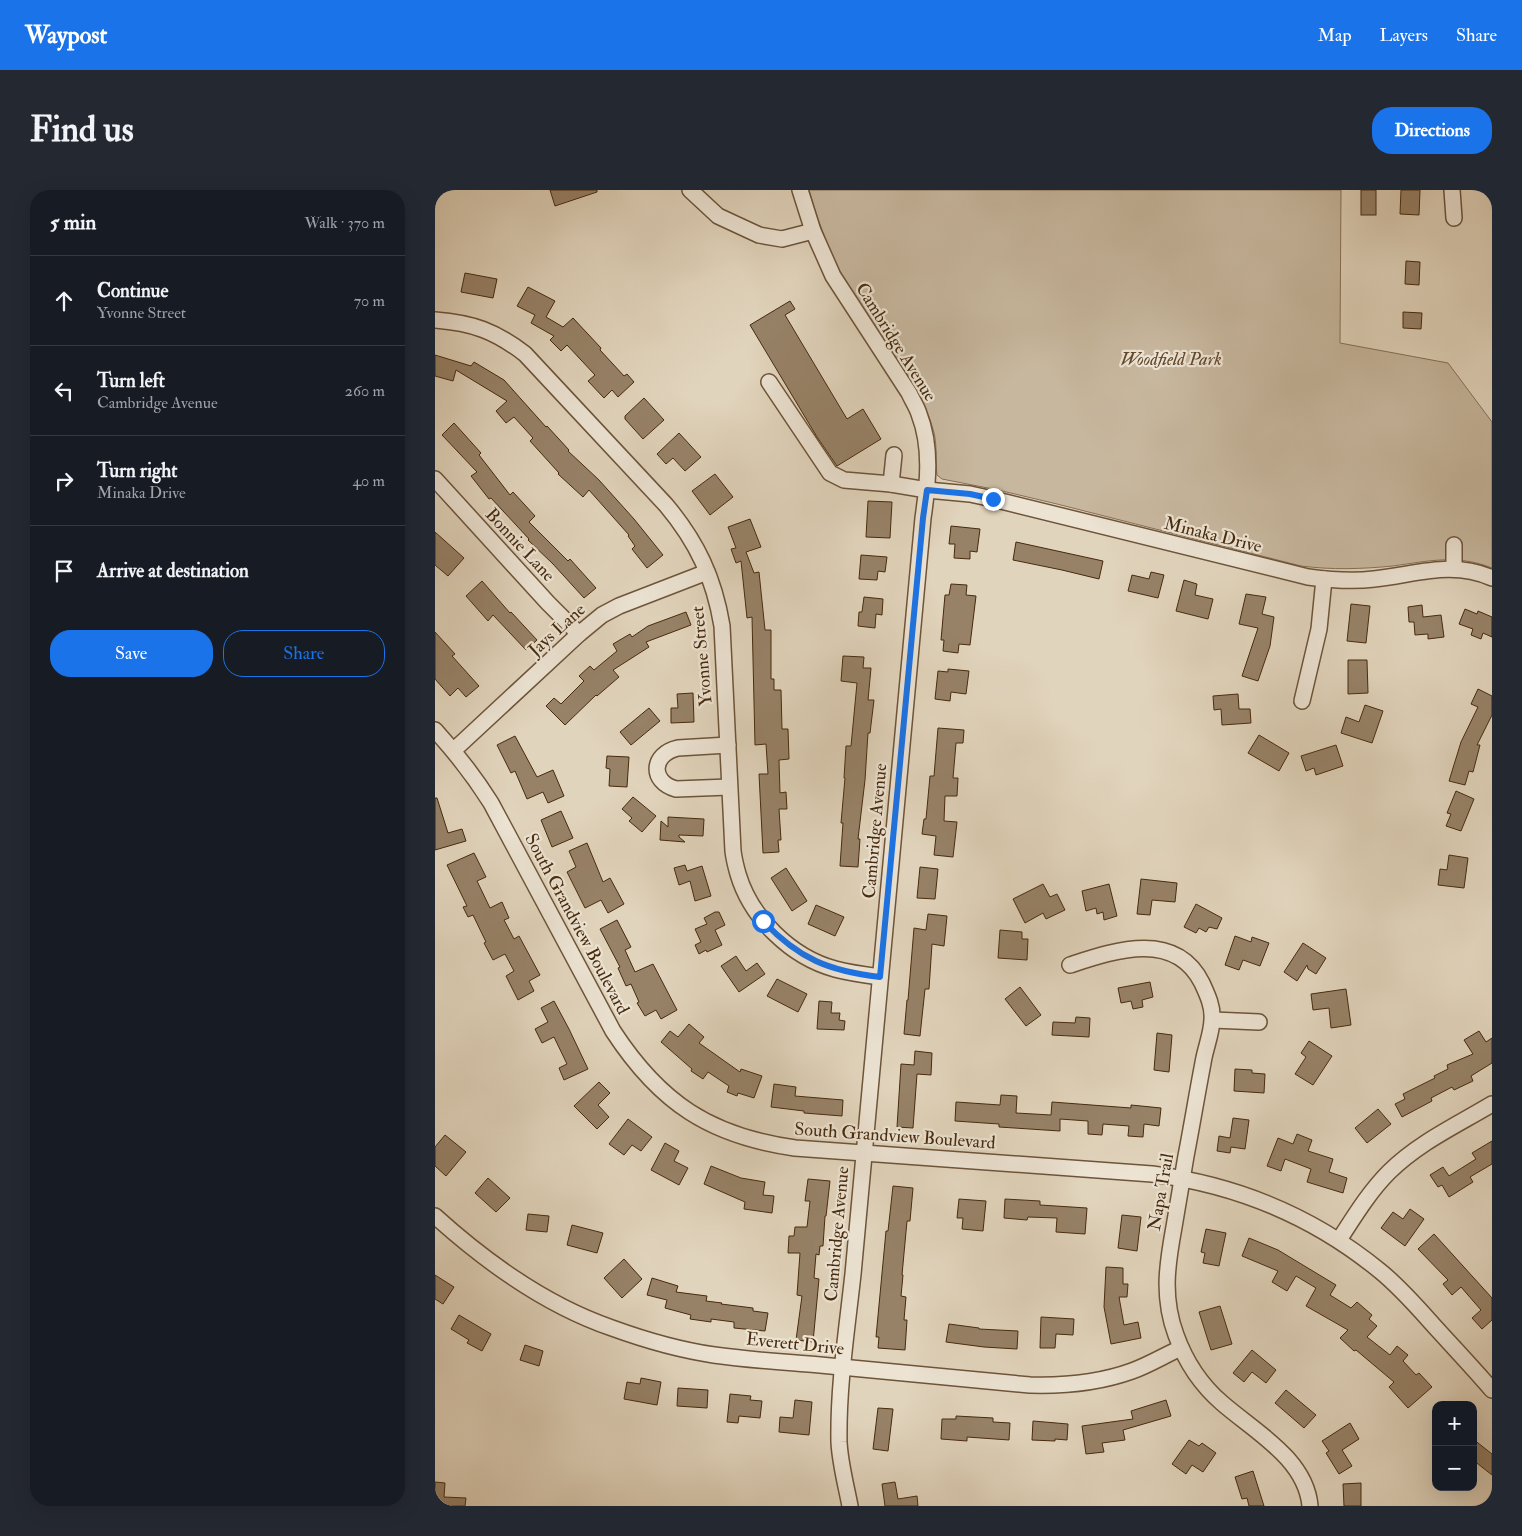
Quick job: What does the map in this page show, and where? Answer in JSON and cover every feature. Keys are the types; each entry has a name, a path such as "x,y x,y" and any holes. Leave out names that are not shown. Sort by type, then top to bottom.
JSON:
{"street":[{"path":"690,190 718,216 759,235 782,238 813,231"},
{"name":"Cambridge Avenue","path":"800,190 813,231 833,276 909,393 919,414 927,448 927,490 843,1368 839,1443 850,1506"},
{"path":"1452,190 1453,218"},
{"name":"Yvonne Street","path":"435,320 457,322 491,332 525,354 681,523 694,544 707,572 718,604 722,626 733,851 738,875 749,900 763,921 794,950 834,969 880,977"},
{"name":"Minaka Drive","path":"769,382 830,473 844,480 970,494 1294,575 1356,581 1448,568 1492,578"},
{"path":"891,484 894,455"},
{"name":"Bonnie Lane","path":"435,479 548,603 579,634"},
{"path":"1454,545 1454,569"},
{"name":"Jays Lane","path":"454,750 579,634 603,615 619,606 707,572"},
{"path":"1302,702 1319,629 1324,579"},
{"name":"South Grandview Boulevard","path":"435,730 454,750 491,802 613,1031 637,1065 656,1086 691,1113 737,1136 768,1144 795,1148 1133,1172 1182,1178 1230,1189 1269,1203 1339,1240 1381,1272 1408,1296 1490,1383"},
{"path":"727,746 671,750 660,758 657,770 664,783 676,789 729,787"},
{"name":"Napa Trail","path":"1070,965 1136,948 1153,948 1178,958 1187,964 1199,978 1209,997 1213,1020 1203,1060 1166,1276 1169,1310 1175,1334 1194,1371 1221,1402 1280,1452 1297,1469 1306,1486 1310,1506"},
{"path":"1213,1020 1259,1022"},
{"path":"1339,1240 1374,1188 1407,1155 1424,1143 1492,1104"},
{"name":"Everett Drive","path":"435,1216 477,1252 535,1292 575,1313 611,1328 686,1350 715,1355 1030,1385 1072,1385 1091,1383 1134,1370 1181,1348"}],"green space":[{"name":"Woodfield Park","path":"809,190 1341,190 1340,343 1448,363 1492,422 1492,568 1467,561 1455,560 1358,568 1301,566 1057,504 942,479 937,475 935,438 927,412 906,373 872,325 844,279 818,220"}],"building":[{"path":"550,190 597,190 597,192 555,206"},
{"path":"1361,190 1376,190 1376,215 1361,215"},
{"path":"1401,190 1420,190 1419,215 1400,214"},
{"path":"1406,261 1420,262 1419,285 1405,284"},
{"path":"465,273 497,279 493,298 461,292"},
{"path":"528,287 555,301 546,317 563,327 573,318 624,376 627,374 634,382 618,397 612,390 604,398 588,381 595,375 567,345 561,351 550,340 554,336 531,323 535,315 517,306"},
{"path":"790,301 795,309 785,315 847,419 863,409 881,439 837,466 817,437 750,325"},
{"path":"1403,312 1422,313 1421,329 1403,328"},
{"path":"435,355 471,366 474,362 504,380 568,451 599,480 663,555 647,568 632,549 635,546 629,535 589,490 583,497 558,474 530,441 533,438 514,417 506,423 496,411 507,401 456,370 453,381 435,376"},
{"path":"644,398 664,420 643,439 625,419 625,416"},
{"path":"454,423 481,453 479,455 510,495 513,492 535,516 529,522 568,561 570,559 596,588 584,598 528,540 491,498 489,499 471,476 477,472 442,435"},
{"path":"679,433 701,457 685,471 673,458 666,464 657,454"},
{"path":"715,474 733,497 710,515 692,491"},
{"path":"868,501 892,502 890,538 866,537"},
{"path":"750,519 761,547 746,552 754,573 759,572 765,630 771,630 771,679 774,679 774,690 781,690 782,729 788,729 789,759 779,760 780,793 786,792 787,809 779,809 781,840 778,840 779,852 763,853 759,774 768,774 766,744 755,745 752,617 747,618 741,561 736,563 731,549 736,548 728,527"},
{"path":"951,526 980,529 977,552 970,551 970,559 954,558 955,544 949,544"},
{"path":"435,532 464,558 448,576 435,565"},
{"path":"1016,542 1103,561 1099,579 1013,560"},
{"path":"861,555 887,557 885,572 878,571 877,580 859,579"},
{"path":"1151,572 1164,575 1158,598 1128,591 1132,575 1149,579"},
{"path":"1184,580 1197,584 1195,595 1213,599 1208,619 1176,611"},
{"path":"482,581 537,640 526,650 493,615 488,621 466,596"},
{"path":"951,584 967,585 966,595 976,596 970,645 959,644 958,653 943,651 944,640 941,640 945,595 949,595"},
{"path":"1246,594 1266,597 1262,614 1274,617 1270,646 1258,681 1242,676 1258,628 1239,624"},
{"path":"864,597 883,599 882,615 876,614 875,628 858,626 859,612 862,612"},
{"path":"1351,604 1370,606 1366,643 1347,641"},
{"path":"1422,605 1423,617 1441,615 1444,637 1428,639 1428,634 1415,635 1414,622 1409,622 1408,607"},
{"path":"1465,609 1477,614 1478,611 1492,617 1492,637 1483,633 1481,639 1471,635 1473,629 1459,624"},
{"path":"686,612 691,625 646,642 649,647 613,670 619,677 596,695 565,725 546,706 554,698 561,704 584,681 579,676 590,666 594,670 617,651 613,644 630,634 632,637 648,626"},
{"path":"435,632 455,654 452,656 479,686 466,697 458,688 450,696 435,679"},
{"path":"843,656 864,657 863,668 871,668 868,700 874,700 870,733 868,733 858,839 860,839 858,867 840,866 846,746 851,746 857,683 841,681"},
{"path":"1348,660 1367,660 1368,693 1348,694"},
{"path":"948,669 969,671 966,694 951,692 950,701 935,699 938,671 948,672"},
{"path":"1478,689 1492,696 1492,715 1477,745 1480,745 1473,772 1469,771 1465,785 1449,781 1461,742 1478,707 1471,704"},
{"path":"693,693 694,722 671,723 671,708 678,708 677,694"},
{"path":"1238,694 1239,709 1250,709 1251,723 1222,725 1221,709 1214,710 1213,696"},
{"path":"1365,705 1383,711 1372,743 1341,733 1346,717 1359,722"},
{"path":"649,708 660,721 631,745 620,732"},
{"path":"938,728 964,730 963,743 956,743 953,778 958,778 957,796 945,796 944,821 957,822 953,857 934,855 936,836 922,834 924,819 926,819 930,776 934,776"},
{"path":"1259,735 1289,753 1279,771 1248,753"},
{"path":"515,736 537,777 553,770 564,796 548,803 543,792 527,799 515,771 511,773 497,745"},
{"path":"1336,745 1343,766 1316,775 1314,768 1306,771 1301,756"},
{"path":"607,756 629,757 627,787 609,786 610,769 606,768"},
{"path":"1456,791 1474,799 1461,831 1446,826 1451,814 1447,813"},
{"path":"633,797 656,816 642,832 629,821 632,818 622,809"},
{"path":"435,798 437,798 448,833 462,829 466,841 435,850"},
{"path":"561,811 573,838 552,847 541,820"},
{"path":"668,817 704,819 703,836 679,835 685,842 660,840 661,821 668,827"},
{"path":"587,843 603,882 610,878 624,904 608,913 601,900 585,908 567,872 576,867 569,851"},
{"path":"474,853 486,877 477,881 490,908 502,902 509,918 504,920 514,939 519,936 540,975 529,981 534,991 518,1000 506,976 514,971 505,954 493,960 473,915 468,917 463,907 467,906 447,865"},
{"path":"1449,855 1468,858 1464,888 1438,885 1440,869 1447,870"},
{"path":"685,865 687,871 702,866 711,896 695,901 690,881 679,885 674,868"},
{"path":"920,867 938,869 935,899 917,898"},
{"path":"786,868 807,901 792,911 771,878"},
{"path":"1141,879 1177,883 1175,902 1152,900 1150,915 1137,914"},
{"path":"1043,884 1050,897 1057,894 1065,910 1046,919 1043,913 1025,923 1013,899"},
{"path":"1109,884 1117,916 1104,920 1103,912 1097,914 1096,908 1086,911 1082,891"},
{"path":"1196,904 1222,918 1217,929 1209,927 1206,932 1199,928 1196,933 1184,927"},
{"path":"816,905 844,917 835,936 808,924"},
{"path":"719,912 725,925 715,930 722,945 699,954 695,945 701,942 695,929 707,924 704,918"},
{"path":"928,914 947,916 944,946 932,944 929,989 925,989 920,1036 904,1034 914,928 926,930"},
{"path":"617,920 631,947 625,950 635,972 653,964 677,1010 661,1019 656,1010 645,1016 637,1003 639,1002 631,984 626,986 618,968 620,967 600,929"},
{"path":"1000,930 1022,932 1022,939 1028,939 1027,960 998,958"},
{"path":"1235,936 1251,942 1252,937 1269,943 1260,966 1243,960 1239,970 1225,965"},
{"path":"1303,943 1326,958 1316,974 1308,969 1307,965 1297,981 1284,972"},
{"path":"736,956 746,971 757,963 765,974 739,992 721,966"},
{"path":"777,979 807,994 798,1012 767,996"},
{"path":"1150,982 1153,997 1142,1000 1143,1007 1133,1009 1131,1001 1121,1003 1118,988"},
{"path":"1020,987 1041,1015 1026,1026 1005,999"},
{"path":"1346,989 1351,1025 1331,1028 1329,1008 1313,1010 1311,994"},
{"path":"554,1001 588,1069 564,1080 559,1068 567,1064 554,1037 542,1043 535,1029 548,1022 541,1008"},
{"path":"819,1001 832,1002 831,1013 840,1013 839,1020 845,1021 844,1030 817,1029"},
{"path":"1076,1017 1090,1018 1089,1037 1052,1035 1053,1022 1075,1023"},
{"path":"689,1024 704,1037 699,1043 740,1072 741,1069 762,1076 754,1098 738,1093 737,1096 727,1092 729,1086 708,1072 703,1079 691,1071 692,1069 661,1042 670,1031 678,1037"},
{"path":"1479,1031 1486,1042 1492,1038 1492,1063 1471,1076 1473,1081 1454,1090 1452,1087 1431,1098 1432,1101 1402,1117 1395,1104 1405,1099 1403,1094 1435,1078 1434,1076 1448,1069 1447,1065 1473,1054 1464,1040"},
{"path":"1157,1033 1172,1035 1169,1072 1154,1070"},
{"path":"1309,1041 1332,1056 1313,1085 1295,1074 1306,1057 1301,1053"},
{"path":"915,1051 932,1053 931,1075 917,1074 913,1128 897,1127 901,1064 914,1065"},
{"path":"1235,1069 1252,1070 1252,1073 1265,1074 1264,1093 1234,1091"},
{"path":"599,1082 610,1093 598,1105 609,1117 597,1129 574,1106"},
{"path":"774,1084 796,1087 795,1096 843,1100 842,1116 804,1113 804,1111 771,1107"},
{"path":"1001,1095 1017,1096 1016,1113 1051,1115 1052,1102 1131,1108 1131,1105 1161,1108 1159,1126 1144,1124 1143,1137 1128,1136 1129,1126 1103,1124 1102,1135 1088,1134 1088,1121 1060,1119 1060,1131 999,1127 999,1124 955,1121 956,1102 1000,1105"},
{"path":"1378,1109 1391,1124 1367,1143 1355,1128"},
{"path":"1233,1118 1249,1120 1245,1149 1231,1147 1230,1153 1217,1151 1219,1136 1230,1138"},
{"path":"628,1119 652,1137 641,1151 632,1145 624,1155 609,1144"},
{"path":"1297,1134 1312,1140 1308,1151 1333,1159 1329,1172 1347,1178 1343,1193 1307,1182 1311,1169 1285,1159 1281,1171 1267,1166 1278,1138 1293,1144"},
{"path":"445,1135 466,1152 446,1176 435,1166 435,1147"},
{"path":"1492,1141 1492,1164 1470,1177 1473,1182 1449,1197 1442,1185 1438,1187 1430,1175 1443,1167 1449,1176 1476,1159 1472,1153"},
{"path":"665,1143 679,1151 674,1161 688,1168 679,1185 651,1170"},
{"path":"711,1166 741,1178 765,1182 763,1195 774,1196 772,1213 744,1209 745,1202 704,1184"},
{"path":"488,1178 510,1198 496,1212 475,1193"},
{"path":"808,1179 830,1181 823,1246 820,1246 819,1255 816,1254 814,1278 819,1279 813,1342 796,1340 802,1296 797,1295 800,1253 788,1253 789,1236 794,1236 795,1227 807,1227 810,1201 805,1201"},
{"path":"893,1186 913,1188 910,1221 907,1221 902,1275 901,1296 906,1297 904,1320 907,1320 905,1350 878,1348 879,1337 876,1337 886,1231 888,1231"},
{"path":"959,1199 986,1201 983,1231 962,1229 963,1218 957,1218"},
{"path":"1005,1199 1040,1201 1040,1205 1087,1208 1085,1234 1056,1232 1057,1218 1028,1217 1027,1220 1004,1218"},
{"path":"1410,1209 1424,1219 1405,1246 1381,1228 1393,1212 1403,1219"},
{"path":"528,1214 549,1216 547,1232 526,1230"},
{"path":"1122,1215 1141,1217 1137,1251 1118,1248"},
{"path":"572,1225 603,1233 597,1253 567,1245"},
{"path":"1206,1229 1226,1233 1219,1266 1203,1263 1205,1253 1201,1252"},
{"path":"1434,1234 1492,1298 1492,1320 1482,1329 1472,1318 1481,1310 1461,1287 1452,1295 1443,1284 1448,1280 1418,1249"},
{"path":"1249,1238 1278,1250 1336,1285 1330,1295 1351,1308 1357,1302 1372,1315 1369,1319 1377,1326 1367,1337 1390,1355 1397,1346 1408,1355 1403,1361 1416,1375 1419,1373 1432,1387 1408,1408 1389,1387 1394,1382 1340,1338 1348,1330 1306,1306 1316,1288 1296,1276 1287,1291 1272,1282 1278,1271 1242,1256"},
{"path":"624,1259 642,1279 622,1298 604,1278"},
{"path":"1106,1267 1123,1268 1123,1284 1128,1284 1127,1297 1119,1297 1124,1325 1138,1322 1141,1338 1111,1344 1104,1307"},
{"path":"435,1275 454,1287 443,1304 435,1299"},
{"path":"652,1278 678,1286 676,1292 707,1296 706,1301 753,1308 753,1311 768,1313 765,1331 734,1328 734,1322 711,1319 711,1322 690,1319 691,1315 665,1308 667,1300 647,1295"},
{"path":"1220,1306 1232,1344 1211,1350 1199,1312"},
{"path":"459,1315 491,1334 482,1351 467,1343 469,1340 451,1329"},
{"path":"1041,1317 1074,1319 1073,1335 1056,1334 1055,1348 1040,1348"},
{"path":"949,1324 979,1329 1018,1331 1017,1349 946,1342"},
{"path":"525,1345 543,1351 539,1366 520,1360"},
{"path":"1252,1350 1276,1370 1266,1383 1252,1372 1244,1382 1233,1373"},
{"path":"641,1378 661,1382 657,1405 624,1399 627,1382 640,1384"},
{"path":"678,1388 708,1390 707,1408 677,1406"},
{"path":"1286,1390 1316,1415 1304,1428 1275,1403"},
{"path":"730,1394 751,1396 750,1400 762,1401 760,1418 739,1416 738,1423 727,1422"},
{"path":"795,1400 812,1402 809,1435 779,1432 780,1417 793,1418"},
{"path":"1166,1400 1171,1416 1123,1430 1125,1440 1102,1443 1104,1452 1086,1454 1082,1426 1133,1419 1131,1411"},
{"path":"878,1408 893,1409 888,1451 873,1449"},
{"path":"956,1416 993,1418 993,1422 1010,1423 1009,1440 967,1437 967,1441 941,1439 942,1419 956,1419"},
{"path":"1033,1421 1068,1424 1067,1440 1032,1440"},
{"path":"1350,1423 1359,1439 1342,1450 1352,1466 1339,1474 1326,1453 1329,1451 1322,1441"},
{"path":"1189,1440 1199,1446 1202,1443 1216,1453 1203,1472 1192,1465 1186,1474 1172,1464"},
{"path":"1477,1442 1492,1454 1492,1475 1477,1463"},
{"path":"1253,1471 1264,1506 1249,1506 1247,1498 1242,1499 1235,1477"},
{"path":"435,1482 445,1483 444,1497 466,1498 465,1506 435,1506"},
{"path":"895,1482 898,1499 917,1496 918,1506 885,1506 882,1484"},
{"path":"1361,1483 1361,1506 1344,1506 1343,1484"}],"route":[{"path":"763,921 794,950 804,956 834,969 880,977 927,490 970,494 993,499"}]}
